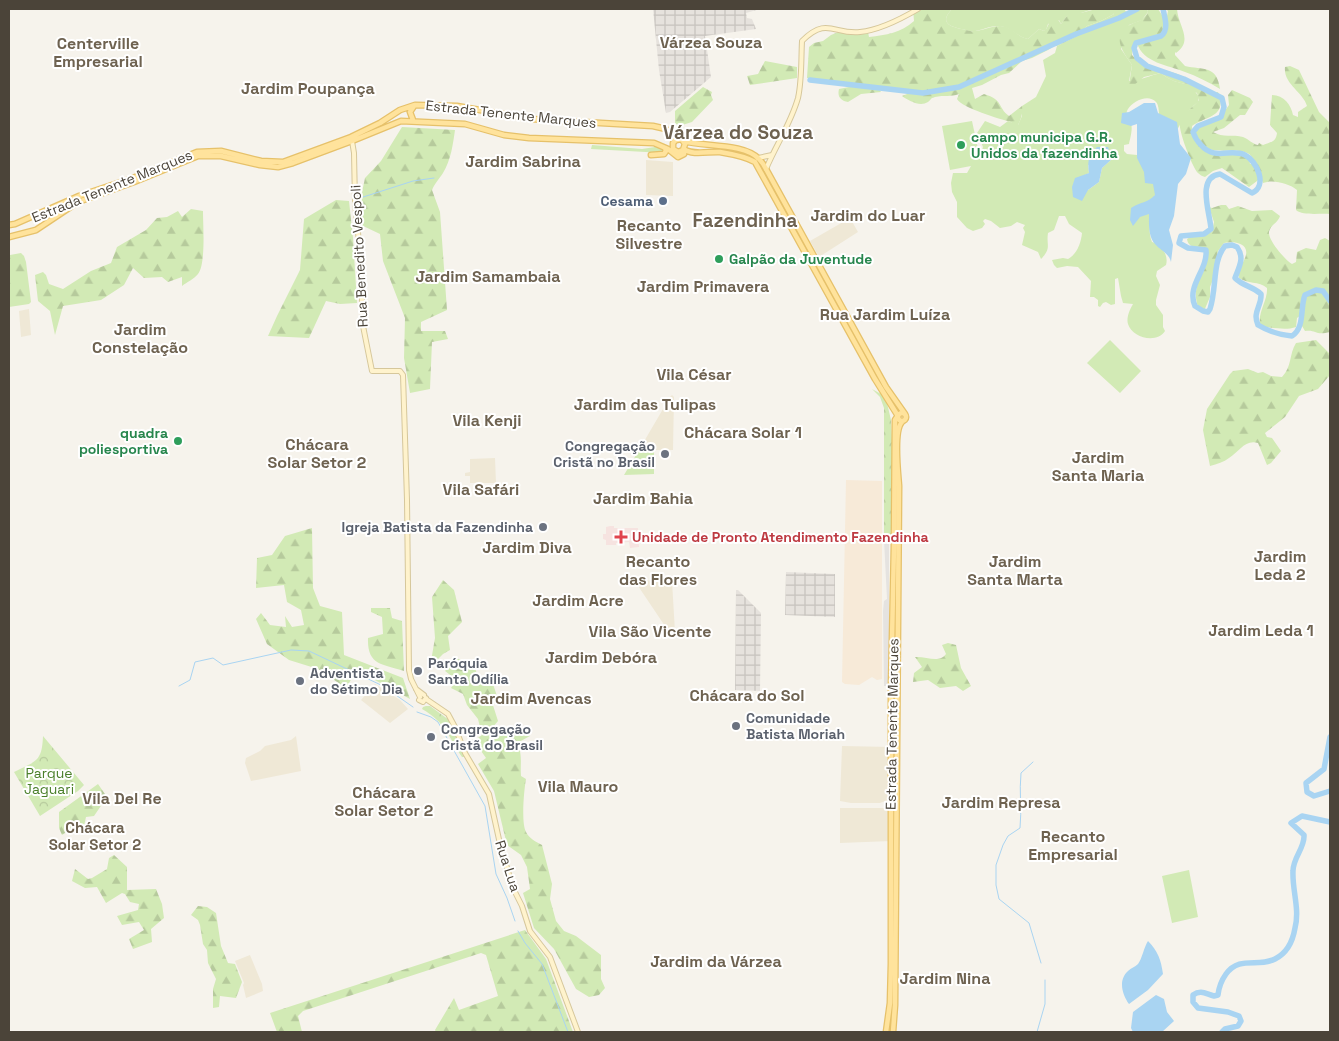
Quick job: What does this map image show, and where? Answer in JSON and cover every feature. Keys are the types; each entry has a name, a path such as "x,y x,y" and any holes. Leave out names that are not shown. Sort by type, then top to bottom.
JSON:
{"main road":[{"name":"Estrada Tenente Marques","path":"9,225 79,196 133,178 197,152 221,151 261,161 283,162 351,137 400,110 415,105 457,106 531,119 661,127 669,131 676,140 680,139 696,144 725,146 744,151 758,158 766,168 886,387 905,414"},
{"path":"413,120 410,112 415,105"},
{"path":"400,110 403,114 401,121"},
{"path":"389,117 394,123"},
{"name":"Estrada Tenente Marques","path":"9,237 32,232 78,202 198,156 221,156 278,167 352,141 401,121 413,120 465,124 504,134 530,138 654,144 673,151"},
{"path":"676,140 672,144 673,151 680,157 684,154 685,144 683,141"},
{"path":"651,155 664,154 666,151 664,147"},
{"path":"684,149 690,152 720,152 748,158 755,162 867,361 875,379 900,421 902,422 906,419 905,414 900,413 898,417"},
{"path":"39,214 46,217 44,225"},
{"path":"875,379 880,378 886,387"},
{"name":"Estrada Tenente Marques","path":"886,1032 890,1003 891,964 891,688 894,420 898,417"},
{"name":"Estrada Tenente Marques","path":"893,1032 895,1005 899,494 897,440 899,425 902,422"}],"street":[{"path":"766,168 791,118 800,89 802,41 813,32 823,28 837,28 854,32 871,30 895,21 918,9"},
{"name":"Rua Benedito Vespoli","path":"352,141 363,326 372,371 400,371 403,375 409,670 411,679 423,698"},
{"path":"758,158 772,155"},
{"name":"Rua Lua","path":"423,698 448,714 465,753 489,794 500,844 513,888 530,930 550,957 578,1032"}],"shaded area":[{"path":"653,9 760,9 746,13 747,18 752,19 756,29 705,36 711,77 670,112 666,113 659,70"},
{"path":"646,160 673,162 673,196 646,195"},
{"path":"850,218 858,232 819,257 810,241"},
{"path":"29,309 31,335 21,337 19,311"},
{"path":"672,395 674,397 673,450 639,450 670,397"},
{"path":"495,458 496,483 470,483 470,476 465,476 465,473 470,472 470,459"},
{"path":"846,480 882,481 882,679 877,680 872,677 859,685 842,682"},
{"name":"Unidade de Pronto Atendimento Fazendinha","path":"614,526 614,528 638,528 639,547 630,548 629,542 606,545 603,534 606,534 606,527"},
{"path":"884,540 889,541 889,686 884,686 883,611 884,601 887,599"},
{"path":"786,572 835,574 835,617 785,615"},
{"path":"634,580 672,581 675,632 671,635"},
{"path":"736,590 761,613 760,691 735,690"},
{"path":"375,684 400,700 408,709 390,723 361,700"},
{"path":"296,736 301,771 251,781 245,763 246,758 260,751 265,746 291,740"},
{"path":"842,746 892,747 890,803 885,801 880,803 851,803 840,801"},
{"path":"840,808 892,808 891,841 840,843"},
{"path":"250,955 263,991 246,998 244,983 235,961"}],"green space":[{"path":"913,9 952,9 948,13 946,20 949,25 972,31 1004,26 1028,39 1039,29 1044,31 1053,18 1057,18 1061,24 1070,12 1081,13 1104,9 1114,14 1087,26 1075,37 1022,61 1009,73 972,88 975,99 984,94 990,96 998,101 1009,116 1022,106 1020,121 1018,125 1014,126 1011,122 966,106 957,99 959,94 935,97 931,98 928,102 918,104 902,96 907,94 906,89 879,86 878,88 881,92 861,94 848,102 840,98 839,89 859,84 807,78 809,47 814,43 823,41 841,31 868,32 869,37 893,33 914,21"},
{"path":"952,9 1093,9 1067,16 1061,24 1059,20 1048,24 1046,30 1039,29 1028,39 1021,37 1008,28 1000,26 971,31 949,25 946,20 948,13"},
{"path":"1105,9 1124,9 1127,13 1132,14 1140,9 1147,9 1148,12 1142,20 1129,25 1121,49 1132,65 1129,81 1161,73 1175,81 1190,84 1199,97 1198,102 1188,112 1176,132 1159,117 1158,105 1153,99 1145,98 1137,101 1127,111 1132,131 1129,144 1124,145 1124,151 1127,154 1137,155 1142,164 1159,179 1151,211 1150,235 1152,242 1161,248 1165,254 1167,261 1166,265 1157,271 1156,276 1160,285 1156,305 1163,315 1165,331 1161,335 1151,338 1139,336 1130,329 1128,319 1133,304 1123,303 1118,278 1115,279 1115,304 1111,305 1106,302 1100,307 1098,306 1098,300 1090,297 1091,281 1078,267 1067,266 1057,268 1054,265 1052,260 1068,259 1071,257 1081,241 1082,233 1069,224 1065,216 1059,216 1054,230 1048,233 1048,249 1041,259 1038,252 1022,245 1025,232 1023,228 1025,225 1017,222 1011,226 1000,228 985,219 983,221 985,224 982,228 973,231 967,228 957,217 957,202 952,192 951,183 953,173 967,173 971,166 950,170 942,126 972,121 980,158 983,147 977,133 985,121 1000,127 1008,121 1018,125 1022,116 1022,106 1036,97 1046,76 1043,60 1055,53 1057,46 1075,37 1087,26 1114,14","holes":["1112,159 1102,168 1099,182 1088,190 1083,176 1089,173 1088,165"]},
{"path":"1147,9 1158,9 1162,15 1167,16 1168,11 1166,9 1177,9 1184,33 1184,43 1175,52 1175,55 1185,66 1208,70 1216,76 1220,89 1194,75 1150,59 1140,50 1137,43 1133,45 1132,55 1142,63 1180,75 1213,93 1218,92 1220,106 1218,111 1192,126 1195,138 1198,143 1202,148 1213,154 1226,155 1239,151 1206,148 1199,143 1194,132 1215,120 1224,112 1229,105 1228,95 1232,90 1250,98 1253,102 1245,115 1240,115 1224,128 1213,132 1217,134 1243,137 1258,145 1259,143 1263,145 1273,141 1277,133 1270,125 1272,95 1280,97 1289,104 1293,115 1298,117 1298,112 1307,106 1302,96 1287,78 1285,67 1290,66 1299,70 1319,112 1330,123 1330,214 1307,214 1296,210 1297,190 1285,184 1271,181 1263,183 1261,178 1249,187 1222,168 1213,171 1205,177 1198,173 1186,148 1180,125 1184,115 1199,100 1197,93 1191,90 1190,84 1174,81 1161,73 1144,77 1134,85 1129,85 1132,65 1121,46 1120,35 1128,26 1144,18 1148,12","holes":["1243,152 1251,156 1255,164 1250,164 1249,158"]},
{"path":"765,61 797,67 797,78 750,85 747,76 758,74"},
{"path":"703,87 712,92 713,100 692,122 679,126 675,123 675,111"},
{"path":"402,127 455,130 448,163 432,190 440,212 447,310 421,322 421,331 445,331 448,339 432,342 430,389 410,393 404,358 405,318 383,261 380,234 361,225 361,197 365,178 381,161"},
{"path":"592,145 642,149 655,147 663,148 665,151 664,153 591,149"},
{"path":"336,200 349,201 357,303 340,304 326,301 309,338 268,336 300,270 304,219"},
{"path":"1226,205 1229,209 1238,206 1252,211 1272,210 1280,216 1272,226 1269,236 1278,250 1292,264 1296,262 1297,252 1306,248 1316,250 1320,240 1325,238 1330,241 1330,332 1305,331 1302,326 1301,315 1297,318 1296,327 1283,329 1261,327 1260,317 1267,288 1239,278 1246,249 1240,244 1232,242 1224,243 1218,251 1214,277 1210,287 1210,297 1204,311 1199,310 1196,301 1197,287 1207,263 1208,255 1203,249 1190,245 1187,239 1192,236 1212,232 1214,222 1209,207"},
{"path":"191,209 203,211 203,253 201,269 196,276 182,286 182,277 168,282 162,277 144,278 133,268 124,285 101,300 63,306 55,335 50,311 38,301 35,275 43,272 49,284 63,289 91,271 111,263 117,247 146,230 157,218 167,217 178,211 182,217"},
{"path":"21,253 26,262 31,302 29,304 9,307 9,254"},
{"path":"1110,340 1141,371 1120,393 1087,363"},
{"path":"1316,340 1330,354 1330,375 1318,389 1299,396 1285,417 1265,433 1267,437 1272,438 1281,451 1271,463 1267,465 1258,443 1253,442 1246,444 1225,461 1210,466 1203,430 1207,409 1230,374 1233,371 1248,369 1258,373 1263,372 1271,376 1282,377 1287,369 1296,343"},
{"path":"872,389 881,394 887,403 891,420 893,466 892,540 884,540 884,408 880,397"},
{"path":"639,450 654,450 654,474 624,475"},
{"path":"312,528 313,588 320,606 342,612 344,655 403,678 410,699 373,679 352,678 346,688 318,669 289,660 267,644 256,619 261,613 270,625 286,627 285,616 292,627 304,625 301,610 287,602 284,585 256,588 257,558 272,555 285,536"},
{"path":"443,580 454,590 462,622 448,636 450,650 430,667 435,638 432,597"},
{"path":"371,608 390,608 392,618 402,621 404,671 377,662 370,654 368,638 383,634 382,617 371,612"},
{"path":"948,643 956,645 961,668 971,686 963,691 956,686 940,688 928,680 913,682 914,673 922,667 915,657 940,659 946,654 942,645"},
{"path":"456,658 474,665 479,680 493,684 497,696 491,699 498,721 492,728 494,736 509,730 514,732 523,728 530,736 517,743 521,755 521,776 526,779 523,806 524,828 529,836 542,845 552,884 550,899 556,921 564,931 576,936 601,955 601,979 605,988 599,995 589,997 576,989 554,949 534,928 523,893 530,889 527,867 521,855 507,845 494,791 478,764 486,758 479,748 467,746 482,735 478,719 467,705 463,694 451,688 457,680 445,671"},
{"path":"430,706 449,720 465,757 462,757 442,725 422,709"},
{"name":"Parque Jaguari","path":"43,736 84,785 40,816 14,772 36,760 41,751"},
{"path":"98,784 107,797 94,816 86,817 83,831 79,834 68,831 62,835 59,828 59,812"},
{"path":"114,855 127,867 127,890 156,889 162,904 164,918 151,929 152,942 133,949 129,939 144,930 139,922 122,925 117,916 138,910 139,904 130,902 125,894 122,893 106,903 97,887 85,888 72,881 75,869 88,879 92,878 107,869 109,858"},
{"path":"1189,870 1198,917 1172,923 1162,876"},
{"path":"198,906 207,907 216,913 221,946 228,963 235,964 242,982 236,998 220,996 219,1007 213,1008 213,989 216,979 208,963 207,950 203,944 200,925 198,920 191,915"},
{"path":"525,930 546,959 573,1032 436,1032 435,1030 454,998 459,1010 498,996 486,955 481,953 303,1011 298,1016 302,1032 277,1032 270,1013"}],"water":[{"path":"1144,103 1155,103 1158,113 1177,122 1180,144 1191,158 1186,174 1178,184 1174,216 1169,230 1173,245 1171,262 1151,237 1149,214 1140,217 1133,226 1130,220 1131,208 1150,200 1155,195 1153,184 1145,183 1144,172 1137,158 1137,124 1131,126 1121,123 1122,113 1129,112"},
{"path":"1097,147 1108,147 1112,159 1102,168 1099,182 1088,190 1082,201 1073,197 1072,187 1075,178 1089,173 1089,158"},
{"path":"1148,941 1158,956 1163,974 1148,990 1129,1004 1123,992 1123,979 1128,971 1138,964"},
{"path":"1156,995 1164,999 1167,1012 1174,1021 1162,1032 1133,1032 1131,1028 1133,1012"}],"waterway":[{"path":"810,80 923,93 959,87 1076,34 1119,18 1137,9"},
{"path":"1163,9 1166,24 1165,31 1161,36 1136,43 1134,48 1137,58 1147,66 1184,79 1222,98 1224,107 1221,117 1198,126 1193,132 1197,141 1206,150 1212,152 1245,155 1257,168 1260,179 1257,190 1252,193 1220,174 1208,182 1206,197 1211,229 1204,234 1181,236 1179,243 1188,248 1206,250 1204,264 1193,292 1195,306 1203,311 1208,312 1210,309 1218,259 1225,246 1232,245 1237,247 1241,255 1235,278 1261,294 1256,316 1258,325 1283,335 1292,336 1301,323 1305,295 1316,290 1323,291 1330,301"},
{"path":"357,199 413,181 434,178"},
{"path":"179,686 190,680 195,662 213,658 223,665 291,650 309,651 383,686 413,707"},
{"path":"417,712 431,717 438,722 485,806 496,874 515,921"},
{"path":"1330,737 1324,769 1306,783 1307,792 1314,796 1330,791"},
{"path":"1033,762 1021,773 1020,828 1008,836 1003,845 996,865 996,885 999,899 1029,923 1041,963"},
{"path":"1222,1032 1225,1029 1238,1026 1241,1021 1239,1016 1228,1012 1198,1008 1193,1002 1193,995 1201,992 1214,996 1218,995 1222,981 1231,968 1243,963 1269,961 1275,959 1286,950 1293,937 1296,921 1293,871 1304,840 1304,835 1291,823 1302,816 1330,822"},
{"path":"518,931 542,964 568,1032"},
{"path":"1037,1032 1045,1004 1045,980"}],"place":[{"name":"campo municipa G.R. Unidos da fazendinha","path":"961,145"},
{"name":"Cesama","path":"663,201"},
{"name":"Galpão da Juventude","path":"719,259"},
{"name":"quadra poliesportiva","path":"178,441"},
{"name":"Congregação Cristã no Brasil","path":"665,454"},
{"name":"Igreja Batista da Fazendinha","path":"543,527"},
{"name":"Unidade de Pronto Atendimento Fazendinha","path":"621,537"},
{"name":"Paróquia Santa Odília","path":"418,671"},
{"name":"Adventista do Sétimo Dia","path":"300,681"},
{"name":"Comunidade Batista Moriah","path":"736,726"},
{"name":"Congregação Cristã do Brasil","path":"431,737"}],"district":[{"name":"Várzea Souza","path":"711,42"},
{"name":"Centerville Empresarial","path":"98,52"},
{"name":"Jardim Poupança","path":"308,88"},
{"name":"Várzea do Souza","path":"738,132"},
{"name":"Jardim Sabrina","path":"523,161"},
{"name":"Jardim do Luar","path":"868,215"},
{"name":"Fazendinha","path":"745,220"},
{"name":"Recanto Silvestre","path":"649,234"},
{"name":"Jardim Samambaia","path":"488,276"},
{"name":"Jardim Primavera","path":"703,286"},
{"name":"Rua Jardim Luíza","path":"885,314"},
{"name":"Jardim Constelação","path":"140,338"},
{"name":"Vila César","path":"694,374"},
{"name":"Jardim das Tulipas","path":"645,404"},
{"name":"Vila Kenji","path":"487,420"},
{"name":"Chácara Solar 1","path":"743,432"},
{"name":"Chácara Solar Setor 2","path":"317,453"},
{"name":"Jardim Santa Maria","path":"1098,466"},
{"name":"Vila Safári","path":"481,489"},
{"name":"Jardim Bahia","path":"643,498"},
{"name":"Jardim Diva","path":"527,547"},
{"name":"Jardim Leda 2","path":"1280,565"},
{"name":"Recanto das Flores","path":"658,570"},
{"name":"Jardim Santa Marta","path":"1015,570"},
{"name":"Jardim Acre","path":"578,600"},
{"name":"Jardim Leda 1","path":"1261,630"},
{"name":"Vila São Vicente","path":"650,631"},
{"name":"Jardim Debóra","path":"601,657"},
{"name":"Chácara do Sol","path":"747,695"},
{"name":"Jardim Avencas","path":"531,698"},
{"name":"Vila Mauro","path":"578,786"},
{"name":"Vila Del Re","path":"122,798"},
{"name":"Chácara Solar Setor 2","path":"384,801"},
{"name":"Jardim Represa","path":"1001,802"},
{"name":"Chácara Solar Setor 2","path":"95,836"},
{"name":"Recanto Empresarial","path":"1073,845"},
{"name":"Jardim da Várzea","path":"716,961"},
{"name":"Jardim Nina","path":"945,978"}]}
